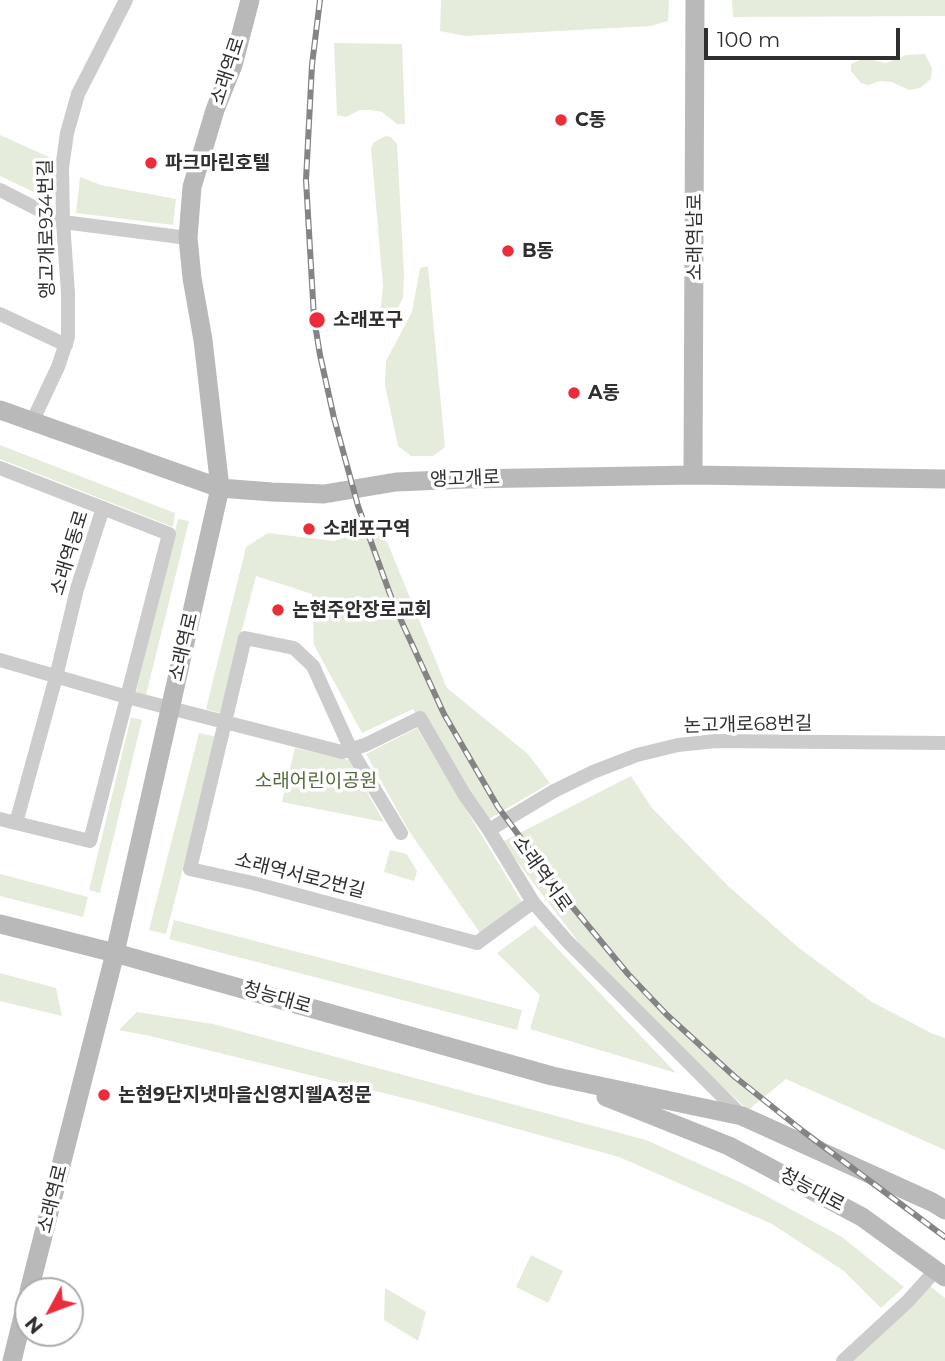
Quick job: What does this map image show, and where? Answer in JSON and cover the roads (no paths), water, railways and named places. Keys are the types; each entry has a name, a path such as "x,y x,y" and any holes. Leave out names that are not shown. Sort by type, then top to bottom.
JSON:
{"street":[{"name":"앵고개로934번길","path":"32,422 68,337 62,168 66,133 78,94 126,0"},
{"name":"소래역로","path":"33,1277 115,953 220,488 188,238 192,187 215,110 233,65 250,0"},
{"name":"소래역남로","path":"693,475 695,0"},
{"path":"0,190 63,222 188,238"},
{"path":"0,314 66,345"},
{"name":"앵고개로","path":"0,410 220,488 272,492 324,494 396,482 467,479 693,475 945,479"},
{"path":"0,468 103,508"},
{"name":"소래역동로","path":"103,508 169,534 90,841 16,823 57,677 78,589 103,508"},
{"path":"225,723 244,638 294,648 313,666 351,750 401,834"},
{"path":"0,660 170,708"},
{"name":"소래역서로","path":"170,708 341,752 365,746 420,718 464,794 533,902 567,941 742,1116"},
{"name":"소래역서로2번길","path":"225,723 190,869 253,883 477,943 533,902"},
{"name":"논고개로68번길","path":"489,830 531,804 593,772 637,755 678,745 716,741 945,743"},
{"path":"0,819 16,823"},
{"name":"청능대로","path":"0,924 115,953 552,1076 742,1116 945,1210"},
{"name":"청능대로","path":"552,1076 729,1146 862,1217 941,1273"},
{"path":"843,1361 941,1273"}],"railway":[{"path":"320,0 312,65 306,180 314,318 320,355 358,506 394,605 444,714 498,807 561,893 628,974 667,1015 735,1077 945,1237"}],"place":[{"name":"C동","path":"561,120"},
{"name":"파크마린호텔","path":"151,163"},
{"name":"B동","path":"508,251"},
{"name":"소래포구","path":"317,320"},
{"name":"A동","path":"574,393"},
{"name":"소래포구역","path":"309,529"},
{"name":"논현주안장로교회","path":"278,610"},
{"name":"논현9단지냇마을신영지웰A정문","path":"104,1095"}],"park label":[{"name":"소래어린이공원","path":"316,781"}]}
